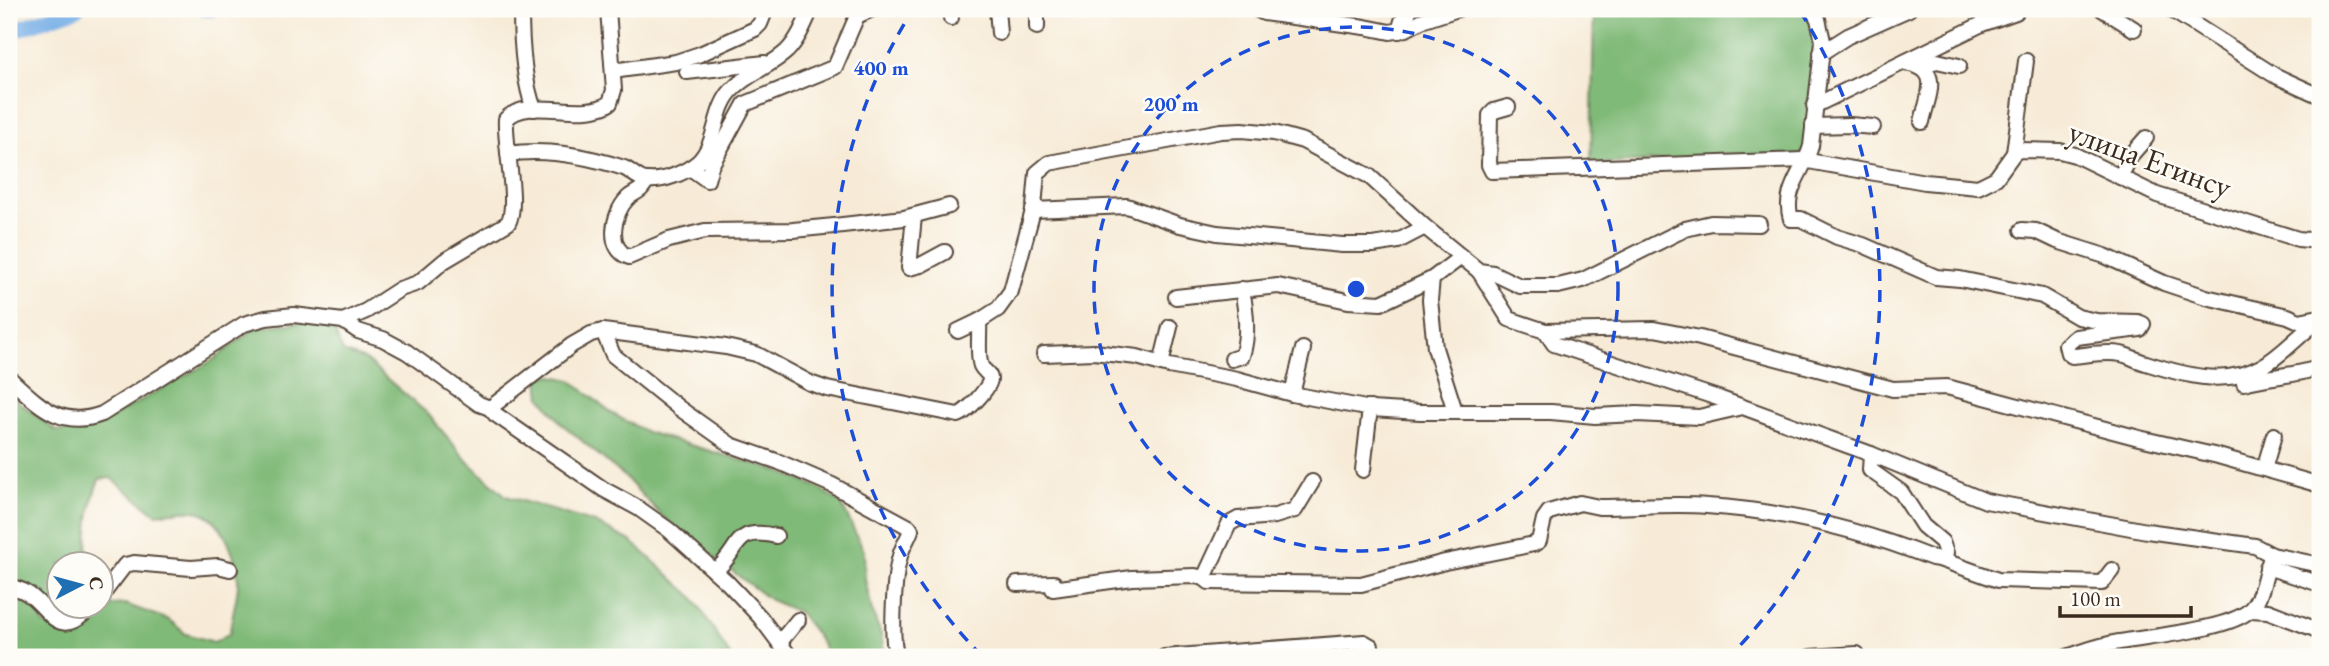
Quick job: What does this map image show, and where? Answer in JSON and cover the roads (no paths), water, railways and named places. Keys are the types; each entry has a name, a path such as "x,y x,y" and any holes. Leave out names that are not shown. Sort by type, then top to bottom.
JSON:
{"street":[{"path":"343,321 366,311 400,289 418,284 444,261 508,223 512,209 506,119 521,110 585,110 608,105 614,90 607,9"},
{"path":"613,71 676,62 700,54 755,29 766,9"},
{"path":"508,155 537,151 563,153 630,170 638,178 648,180 660,180 690,168 698,162 711,143 725,98 789,49 811,9"},
{"path":"690,168 707,180 711,166 745,104 835,67 857,16 872,9"},
{"path":"997,9 999,33"},
{"path":"1037,9 1037,27"},
{"path":"1256,9 1264,13 1390,32 1399,32 1458,9"},
{"path":"1399,32 1410,9"},
{"path":"1812,9 1818,19 1823,41 1807,161 1790,186 1788,211 1791,219 1801,219 1837,237 1863,245 1936,277 2042,296 2078,317 2143,324 2140,329 2076,337 2066,345 2072,356 2118,353 2190,377 2233,377 2250,373 2272,360 2302,326 2320,318"},
{"path":"1821,53 1848,36 1909,9"},
{"path":"2102,9 2134,29"},
{"path":"2171,9 2274,75 2320,96"},
{"path":"521,10 528,93 534,109"},
{"path":"1814,106 1911,64 1982,24 2017,12"},
{"path":"1911,64 1937,61 1959,66"},
{"path":"1508,107 1490,115 1489,165 1492,171 1807,161 1926,182 1978,187 1996,178 2014,153 2026,61"},
{"path":"687,72 770,63"},
{"path":"1911,64 1927,70 1931,81 1922,122"},
{"path":"1813,126 1873,127"},
{"path":"958,331 998,309 1011,291 1033,210 1037,173 1049,163 1221,131 1274,133 1303,141 1369,176 1479,271 1509,319 1545,331 1654,329 1743,348 1893,389 1947,387 2264,468 2320,485"},
{"path":"2120,177 2132,154 2146,138"},
{"name":"улица Егинсу","path":"2014,153 2020,150 2060,151 2086,160 2157,195 2206,212 2298,239 2320,241"},
{"path":"648,180 641,189 626,199 615,224 618,250 629,257 669,240 705,231 802,229 914,216 949,206"},
{"path":"1033,210 1127,206 1180,225 1217,233 1342,245 1373,245 1398,241 1425,227"},
{"path":"914,216 909,268 921,265 945,251"},
{"path":"1479,271 1493,273 1520,286 1572,284 1611,268 1685,229 1711,223 1759,224"},
{"path":"2022,230 2036,231 2057,241 2105,256 2164,283 2196,294 2288,316 2302,326"},
{"path":"1176,297 1278,286 1348,300 1381,303 1432,279 1461,257"},
{"path":"1432,279 1430,300 1435,348 1455,411"},
{"path":"1232,359 1242,356 1245,348 1246,311 1242,289"},
{"path":"9,378 31,401 41,407 55,414 79,419 89,418 112,408 244,324 266,317 294,315 343,321 358,331 407,352 479,404 494,410 603,489 638,508 669,530 715,571 760,617 790,657"},
{"path":"494,410 572,345 591,334 603,331 726,347 756,354 810,383 827,389 964,414 984,392 990,379 981,366 979,321"},
{"path":"1161,364 1170,327"},
{"path":"603,331 613,355 679,408 731,445 832,485 909,527 896,578 893,645 897,657"},
{"path":"1545,331 1554,344 1742,407 1871,454 1986,501 2147,531 2255,547 2269,561 2320,584"},
{"path":"1292,394 1303,349"},
{"path":"1044,354 1116,354 1237,379 1292,394 1370,408 1420,412 1699,417 1742,407"},
{"path":"2233,377 2237,384 2320,367"},
{"path":"1363,470 1370,408"},
{"path":"2264,468 2274,435"},
{"path":"1871,454 1870,470 1901,492 1923,526 1942,542 1942,554"},
{"path":"1204,578 1229,524 1238,519 1275,516 1294,510 1312,482"},
{"path":"1539,541 1544,519 1549,512 1569,505 1585,502 1599,507 1705,505 1806,520 1868,535 1942,554 1955,564 1998,580 2102,583 2112,570"},
{"path":"715,571 748,534 757,532 776,536"},
{"path":"1017,584 1054,583 1053,589 1132,578 1204,578 1209,582 1361,583 1553,537"},
{"path":"2269,561 2320,565"},
{"path":"2067,657 2111,643 2149,639 2223,623 2253,606 2269,561"},
{"path":"116,577 125,565 134,563 191,568 218,566 230,569"},
{"path":"9,586 25,592 46,612"},
{"path":"2253,606 2320,631"},
{"path":"53,620 74,620"},
{"path":"780,642 797,620"},
{"path":"1164,657 1364,642 1371,646 1373,657"},
{"path":"1810,657 1857,654"}],"waterway":[{"path":"9,32 76,9"},
{"path":"206,9 212,9"}]}
